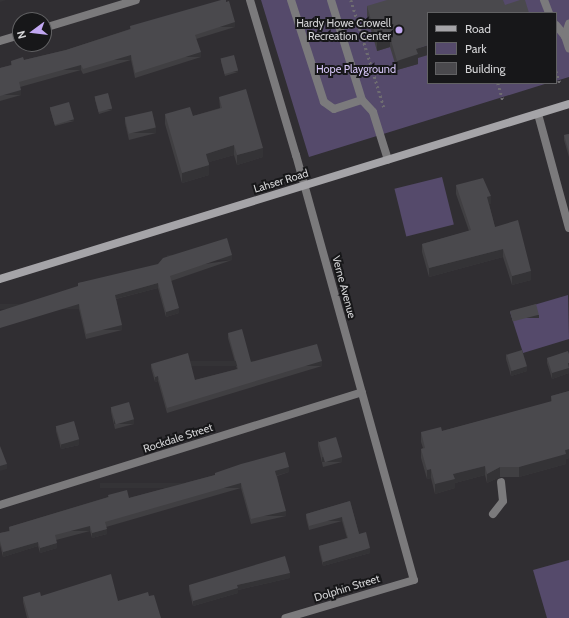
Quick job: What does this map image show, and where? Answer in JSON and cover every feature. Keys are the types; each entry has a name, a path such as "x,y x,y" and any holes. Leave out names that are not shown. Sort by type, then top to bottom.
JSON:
{"main road":[{"name":"Lahser Road","path":"0,279 569,104"}],"street":[{"path":"52,26 136,0"},
{"name":"Verne Avenue","path":"250,0 305,186 414,580"},
{"path":"291,0 324,102 334,109 362,100"},
{"path":"331,0 362,100 373,112 388,160"},
{"path":"544,0 549,12"},
{"path":"565,36 569,24"},
{"path":"557,26 565,36 569,48"},
{"path":"0,41 12,37"},
{"path":"538,114 569,228"},
{"name":"Rockdale Street","path":"0,505 362,392"},
{"path":"493,514 503,501 501,482"},
{"name":"Dolphin Street","path":"287,618 414,580"}],"path":[{"path":"352,0 386,112"},
{"path":"557,74 560,83"},
{"path":"498,84 503,100"}],"green space":[{"name":"Hope Playground","path":"261,0 569,0 569,77 557,81 557,12 427,12 427,84 545,84 309,157"},
{"path":"442,177 454,225 406,236 394,189"},
{"path":"568,295 569,339 523,353 510,312"},
{"path":"569,560 569,618 547,618 533,570"}],"building":[{"path":"221,0 226,0 226,2 229,1 235,22 195,35 201,52 135,73 131,55 83,69 81,65 19,82 21,90 0,96 0,68 12,65 11,61 23,57 24,60 66,50 131,29 130,26"},
{"name":"Hardy Howe Crowell Recreation Center","path":"387,0 503,0 505,5 520,0 525,0 529,12 427,12 427,45 416,49 418,54 397,61 390,37 377,41 367,6"},
{"path":"234,55 238,70 225,74 220,59"},
{"path":"246,89 263,148 237,155 234,145 206,154 209,165 182,173 165,114 190,107 193,116 222,108 219,97"},
{"path":"108,93 112,108 99,112 94,97"},
{"path":"69,102 74,119 55,125 50,108"},
{"path":"152,111 156,128 129,134 125,117"},
{"path":"569,134 569,152 564,135"},
{"path":"483,178 491,196 487,197 495,227 518,220 531,271 512,276 503,249 429,268 422,244 471,230 456,185"},
{"path":"227,238 232,255 170,276 179,308 166,312 158,283 115,295 122,325 86,334 79,304 0,328 0,311 78,286 78,283 158,264 163,258"},
{"path":"536,304 539,315 513,322 510,311"},
{"path":"242,329 251,362 317,344 322,361 167,408 158,376 155,377 151,364 188,353 195,380 238,369 228,333"},
{"path":"522,350 527,366 512,371 507,355"},
{"path":"568,351 569,368 552,373 547,358"},
{"path":"569,391 569,449 565,450 566,454 519,467 500,467 487,474 485,466 453,474 455,479 435,484 431,469 427,470 421,449 425,448 421,432 441,427 442,431 552,401 551,396"},
{"path":"129,402 134,419 116,425 111,407"},
{"path":"74,421 79,439 61,445 56,426"},
{"path":"336,437 342,457 325,462 319,442"},
{"path":"0,446 7,464 0,466"},
{"path":"285,452 289,467 275,471 286,511 251,519 241,483 105,522 107,529 92,533 90,526 55,535 57,543 40,548 38,542 3,552 0,541 0,533 10,531 9,527 109,497 108,495 127,490 129,498 215,475 215,473 241,464"},
{"path":"350,501 359,534 366,532 370,548 323,562 319,546 348,538 342,517 309,526 306,514"},
{"path":"285,556 290,573 237,585 238,588 193,601 189,585"},
{"path":"111,574 118,601 148,592 149,596 154,595 161,618 29,618 23,597 40,592 41,596"}],"place":[{"name":"Hardy Howe Crowell Recreation Center","path":"399,30"}]}
